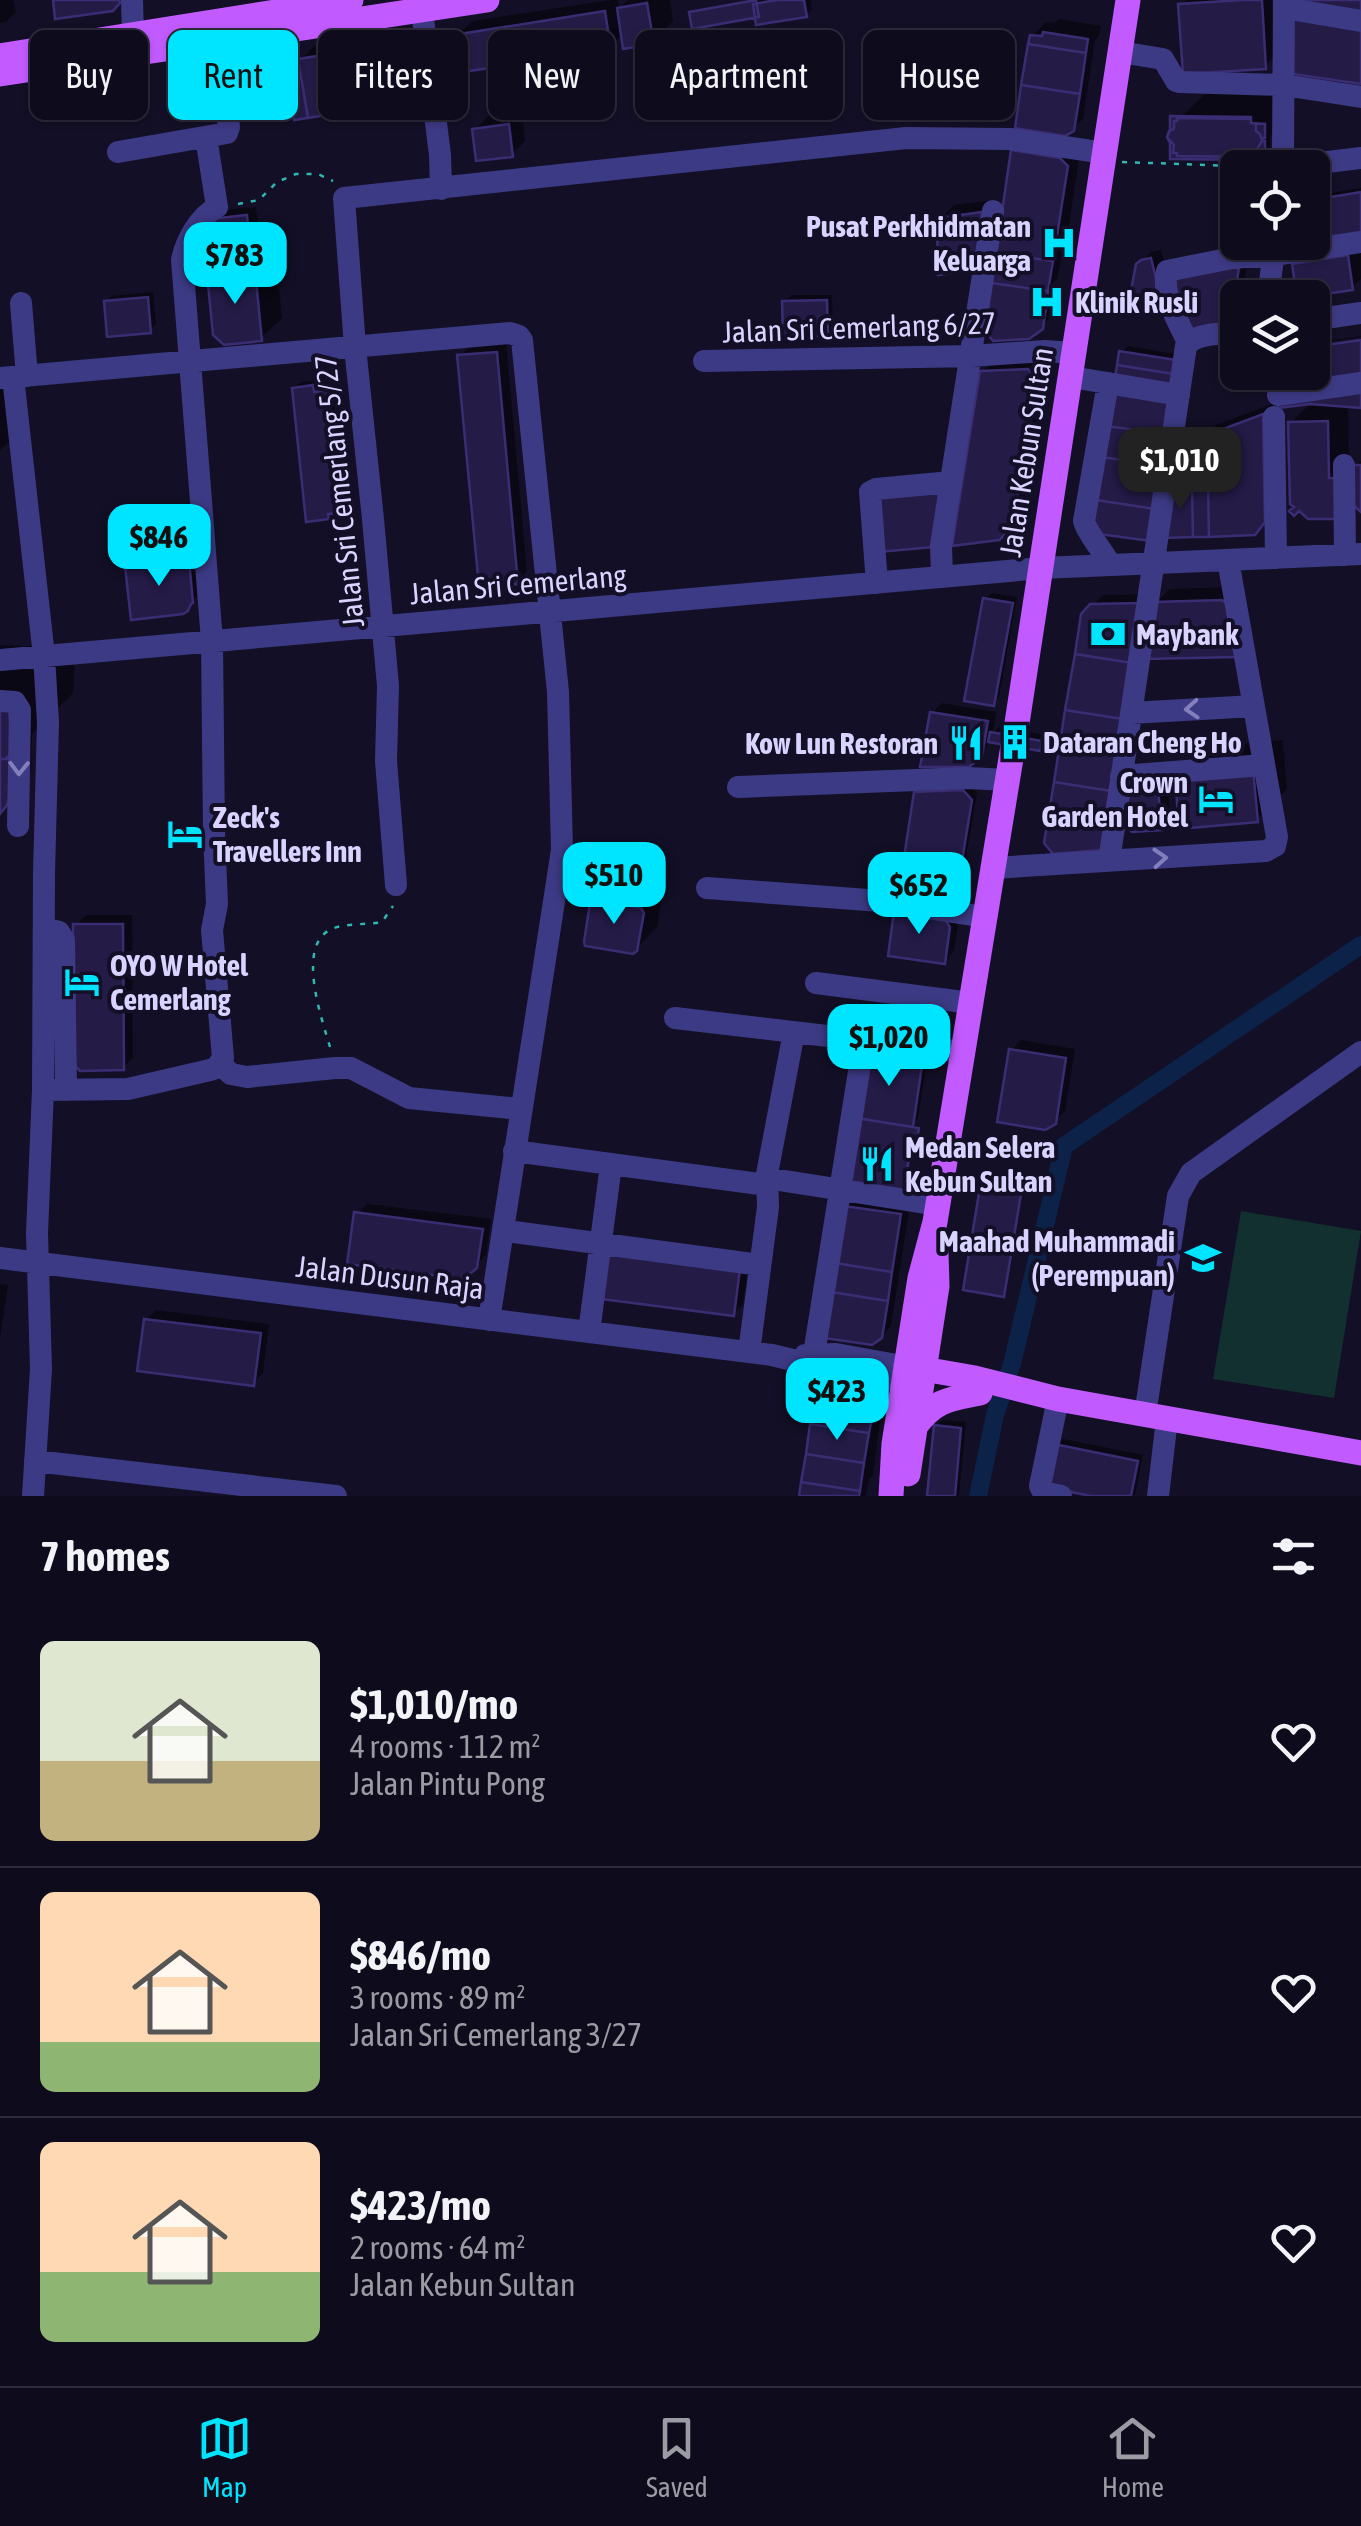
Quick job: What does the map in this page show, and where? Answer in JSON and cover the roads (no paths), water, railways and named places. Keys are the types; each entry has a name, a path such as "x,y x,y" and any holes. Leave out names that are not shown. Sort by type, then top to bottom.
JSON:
{"main road":[{"path":"148,33 351,0"},
{"path":"285,30 487,0"},
{"name":"Jalan Kebun Sultan","path":"906,1496 914,1428 920,1278 937,1213 972,1003 1128,0"},
{"path":"0,74 168,48"},
{"path":"0,56 30,51"},
{"name":"Jalan Kebun Sultan","path":"890,1496 894,1444 932,1320 937,1286 937,1213"},
{"path":"932,1320 945,1352 982,1387"},
{"path":"914,1375 1361,1453"},
{"path":"914,1428 938,1404 982,1387"}],"street":[{"path":"132,0 133,30"},
{"path":"1283,150 1284,4 1361,21"},
{"path":"422,10 440,155 440,189 906,138 1010,139 1104,158"},
{"path":"1120,52 1163,59 1180,82 1284,86 1361,97"},
{"path":"118,152 225,134 227,120"},
{"path":"54,1090 128,1089 210,1070 220,1064 224,1051 212,930 218,904 212,642 182,260 189,240 207,213 217,207 206,136"},
{"path":"1330,162 1361,158"},
{"name":"Jalan Sri Cemerlang 5/27","path":"396,884 386,761 388,686 344,198 440,189"},
{"path":"942,577 941,545 993,212"},
{"path":"1330,245 1361,242"},
{"path":"1109,861 1188,342 1173,310 1165,278 1166,273 1223,260"},
{"path":"22,303 13,377 11,458 44,656 48,722 44,928 54,1090 37,1232 41,1369 33,1496"},
{"path":"1330,317 1361,313"},
{"path":"1188,342 1220,335"},
{"path":"13,377 519,336 523,344 558,692 562,850 489,1320"},
{"name":"Jalan Sri Cemerlang 6/27","path":"704,361 1045,351 1108,383 1179,395"},
{"path":"1276,558 1276,406 1361,382"},
{"path":"1108,383 1084,521 1111,565"},
{"path":"1344,465 1353,554"},
{"path":"877,583 870,492 952,482"},
{"name":"Jalan Sri Cemerlang","path":"0,660 1042,568 1353,554"},
{"path":"993,868 1271,850 1275,846 1277,837 1228,560"},
{"path":"0,701 14,702 20,710 9,826 45,826"},
{"path":"1131,713 1254,706"},
{"path":"1121,776 1264,765"},
{"path":"738,787 968,778 1008,780"},
{"path":"707,888 881,901 985,917"},
{"path":"816,983 972,1003"},
{"path":"674,1018 963,1052"},
{"path":"760,1354 760,1265 768,1207 766,1182 794,1032"},
{"path":"814,1354 864,1040"},
{"path":"1158,1496 1156,1417 1178,1196 1183,1184 1190,1173 1361,1052"},
{"path":"220,1064 232,1074 247,1077 351,1068 410,1098 520,1109"},
{"path":"514,1151 840,1190 937,1213"},
{"path":"589,1332 612,1165"},
{"path":"514,1232 760,1265"},
{"name":"Jalan Dusun Raja","path":"0,1258 760,1354 833,1370 914,1375"},
{"name":"Jalan Dusun Raja","path":"760,1354 836,1354 914,1375"},
{"path":"1058,1399 1040,1486 1046,1493 1061,1496"},
{"path":"35,1461 198,1488 336,1496"}],"waterway":[{"path":"978,1496 1064,1146 1361,945"}],"place":[{"name":"Pusat Perkhidmatan Keluarga","path":"1059,243"},
{"name":"Klinik Rusli","path":"1047,302"},
{"name":"Maybank","path":"1108,634"},
{"name":"Dataran Cheng Ho","path":"1015,742"},
{"name":"Kow Lun Restoran","path":"966,743"},
{"name":"Crown Garden Hotel","path":"1216,799"},
{"name":"Zeck's Travellers Inn","path":"185,834"},
{"name":"OYO W Hotel Cemerlang","path":"82,982"},
{"name":"Medan Selera Kebun Sultan","path":"877,1164"},
{"name":"Maahad Muhammadi (Perempuan)","path":"1203,1258"}]}
